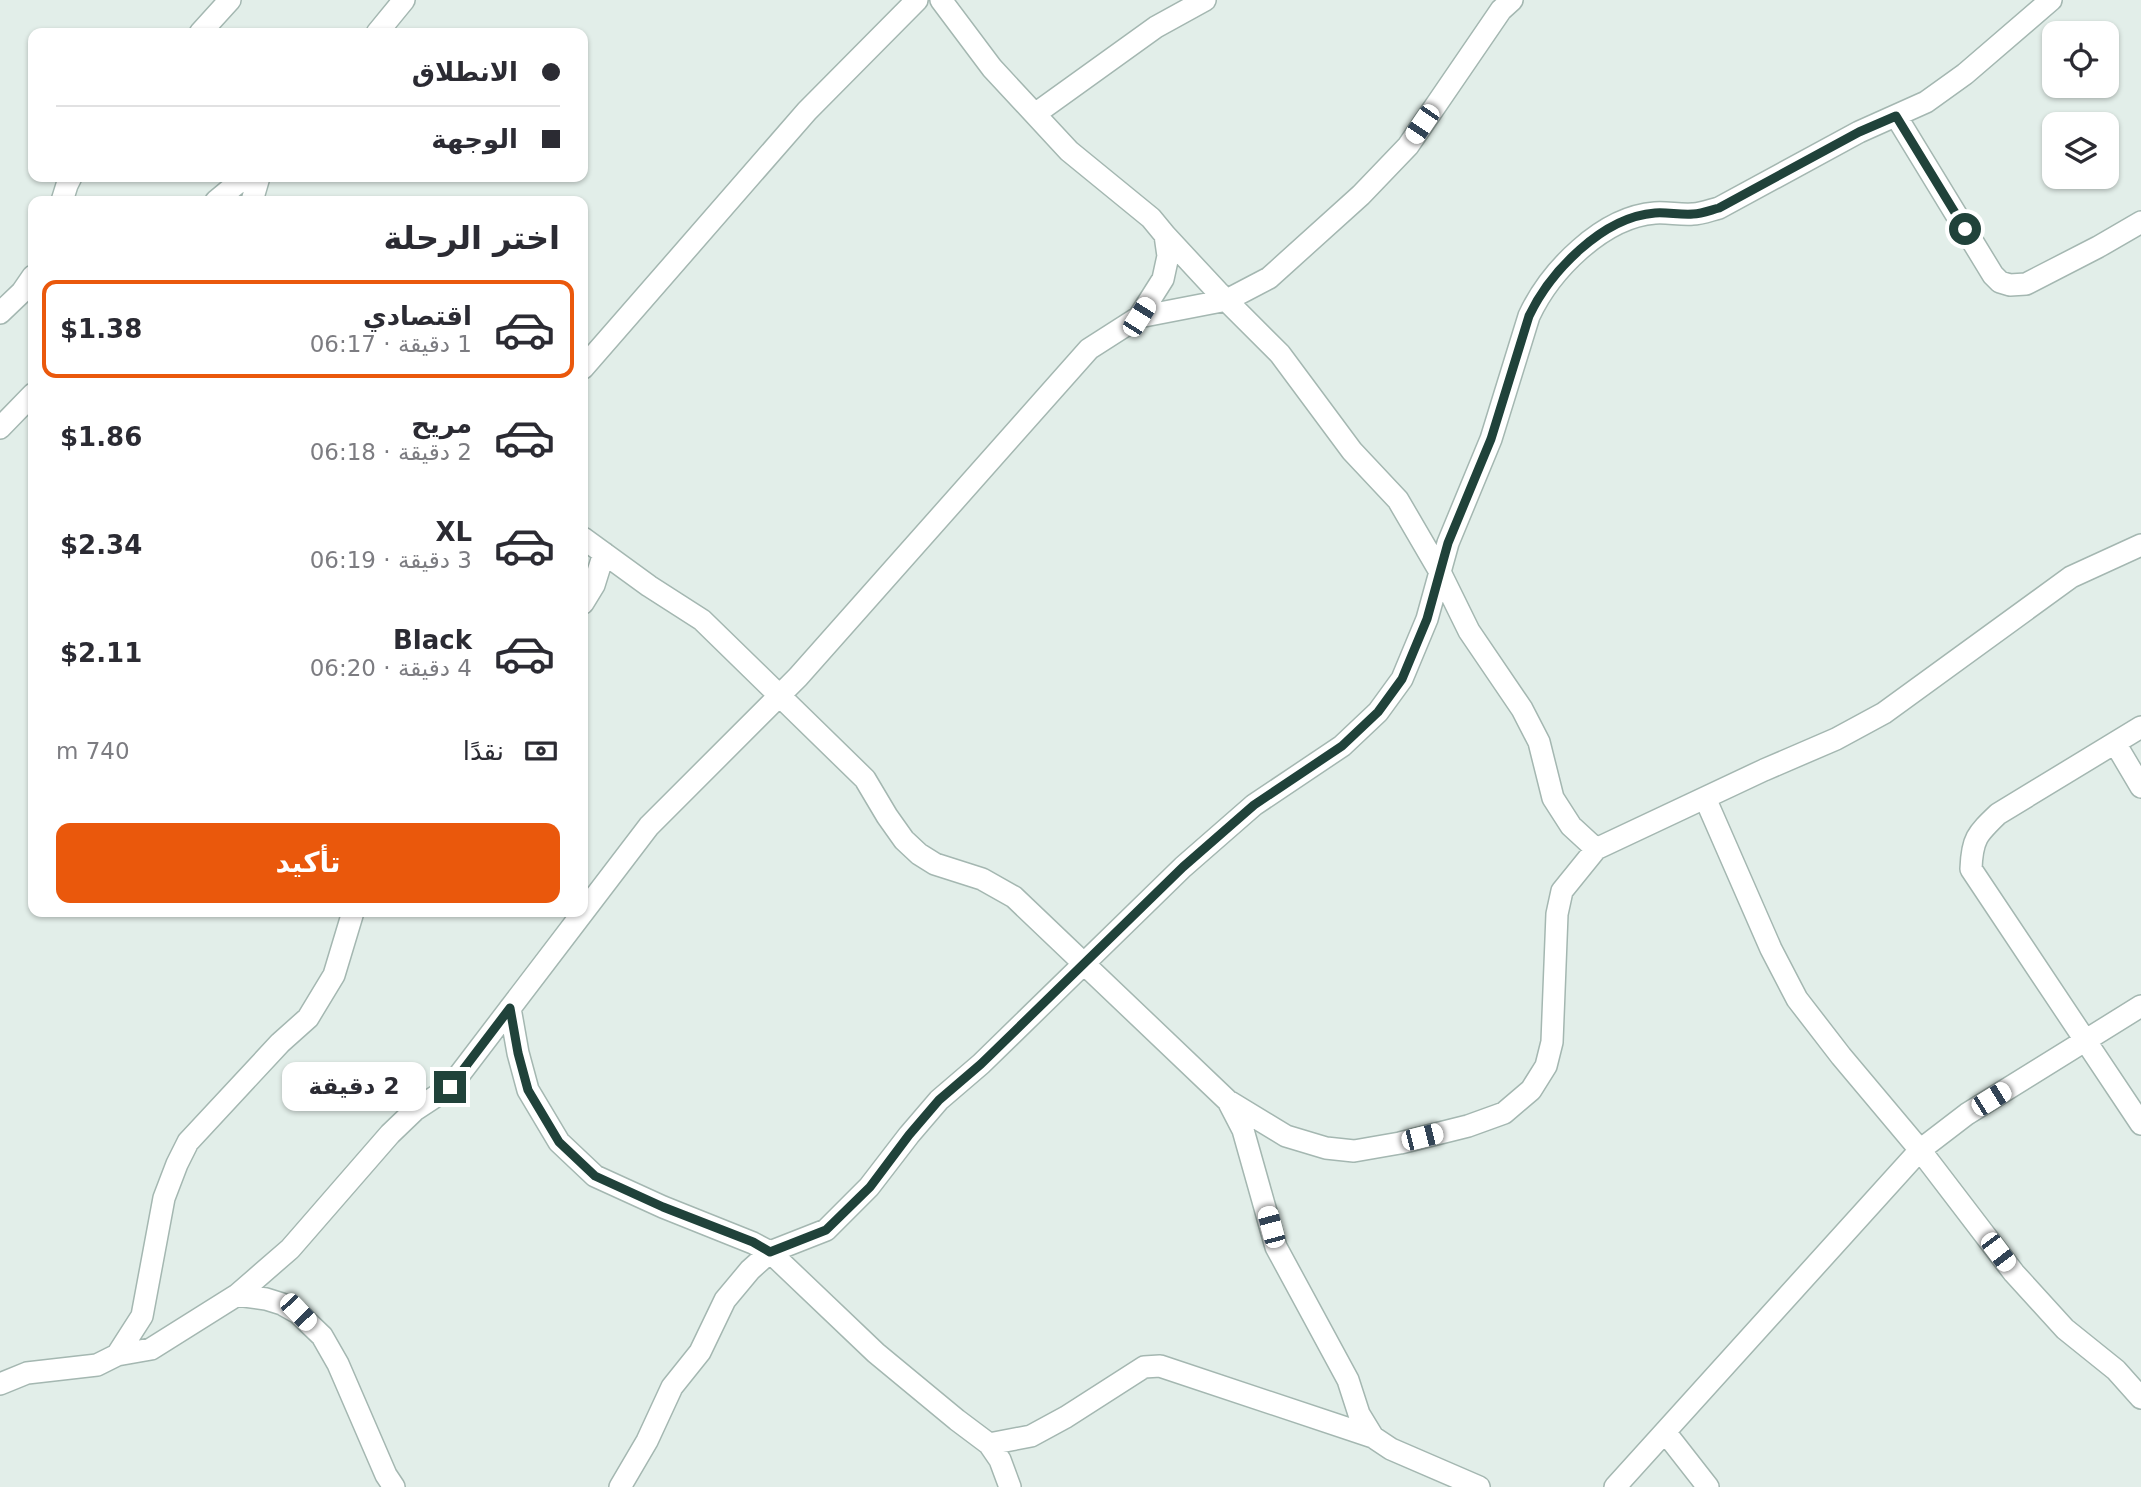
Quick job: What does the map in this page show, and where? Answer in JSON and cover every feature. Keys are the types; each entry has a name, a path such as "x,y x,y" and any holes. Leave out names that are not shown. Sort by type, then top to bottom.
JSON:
{"street":[{"path":"205,28 230,0"},
{"path":"381,28 404,0"},
{"path":"588,362 807,111 917,0"},
{"path":"941,0 992,68 1069,151 1151,218 1280,354 1352,451 1398,500 1440,572 1469,631 1522,709 1539,742 1553,798 1571,826 1597,849"},
{"path":"1035,114 1156,27 1205,0"},
{"path":"588,905 649,825 816,657 1089,349 1139,317 1227,300 1269,278 1371,185 1408,146 1501,10 1512,0"},
{"path":"620,1487 647,1441 672,1387 700,1352 725,1300 750,1270 770,1252 826,1230 870,1187 939,1100 981,1064 1183,867 1254,805 1342,746 1378,712 1402,679 1427,619 1448,543 1491,439 1529,316 1537,299 1556,274 1590,241 1621,221 1653,213 1694,215 1719,208 1859,132 1926,102 1965,74 2051,0"},
{"path":"1896,116 1993,275 2000,282 2010,285 2026,284 2141,222"},
{"path":"222,196 239,182"},
{"path":"1139,317 1163,279 1168,256 1165,235"},
{"path":"0,313 28,283"},
{"path":"0,403 28,396"},
{"path":"0,428 28,400"},
{"path":"588,542 702,620 865,779 904,840 919,854 935,864 982,879 1014,897 1228,1101 1286,1136 1326,1148 1354,1151 1468,1126 1504,1113 1531,1090 1546,1066 1552,1042 1557,914 1562,891 1597,849 1836,739 1884,713 2071,577 2141,545"},
{"path":"588,595 604,553"},
{"path":"2141,727 1998,814 1981,831 1972,847 1971,869 2141,1124"},
{"path":"2115,743 2141,787"},
{"path":"1705,798 1771,949 1797,999 1920,1150 2014,1273 2065,1329 2116,1370 2141,1398"},
{"path":"117,1355 142,1316 164,1198 188,1142 280,1043 308,1018 334,975 351,917"},
{"path":"0,1384 27,1373 97,1365 117,1355 151,1349 237,1295 290,1249 390,1134 415,1111 450,1087 579,917"},
{"path":"1615,1487 1920,1150 1967,1114 2141,1006"},
{"path":"510,1008 528,1090 559,1142 595,1176 663,1207 753,1242 770,1252 876,1353 989,1444 1000,1460 1010,1487"},
{"path":"1228,1101 1243,1130 1276,1247 1348,1380 1359,1414 1373,1437"},
{"path":"237,1295 282,1304 298,1312 322,1336 338,1364 386,1475 394,1487"},
{"path":"989,1444 1031,1436 1144,1367 1160,1366 1373,1437 1391,1449 1479,1487"},
{"path":"1665,1432 1708,1487"}],"route":[{"path":"450,1087 510,1008 528,1090 559,1142 595,1176 663,1207 753,1242 770,1252 826,1230 870,1187 939,1100 981,1064 1183,867 1254,805 1342,746 1378,712 1402,679 1427,619 1448,543 1491,439 1529,316 1537,299 1556,274 1590,241 1621,221 1653,213 1694,215 1719,208 1859,132 1896,116 1965,229"}]}
